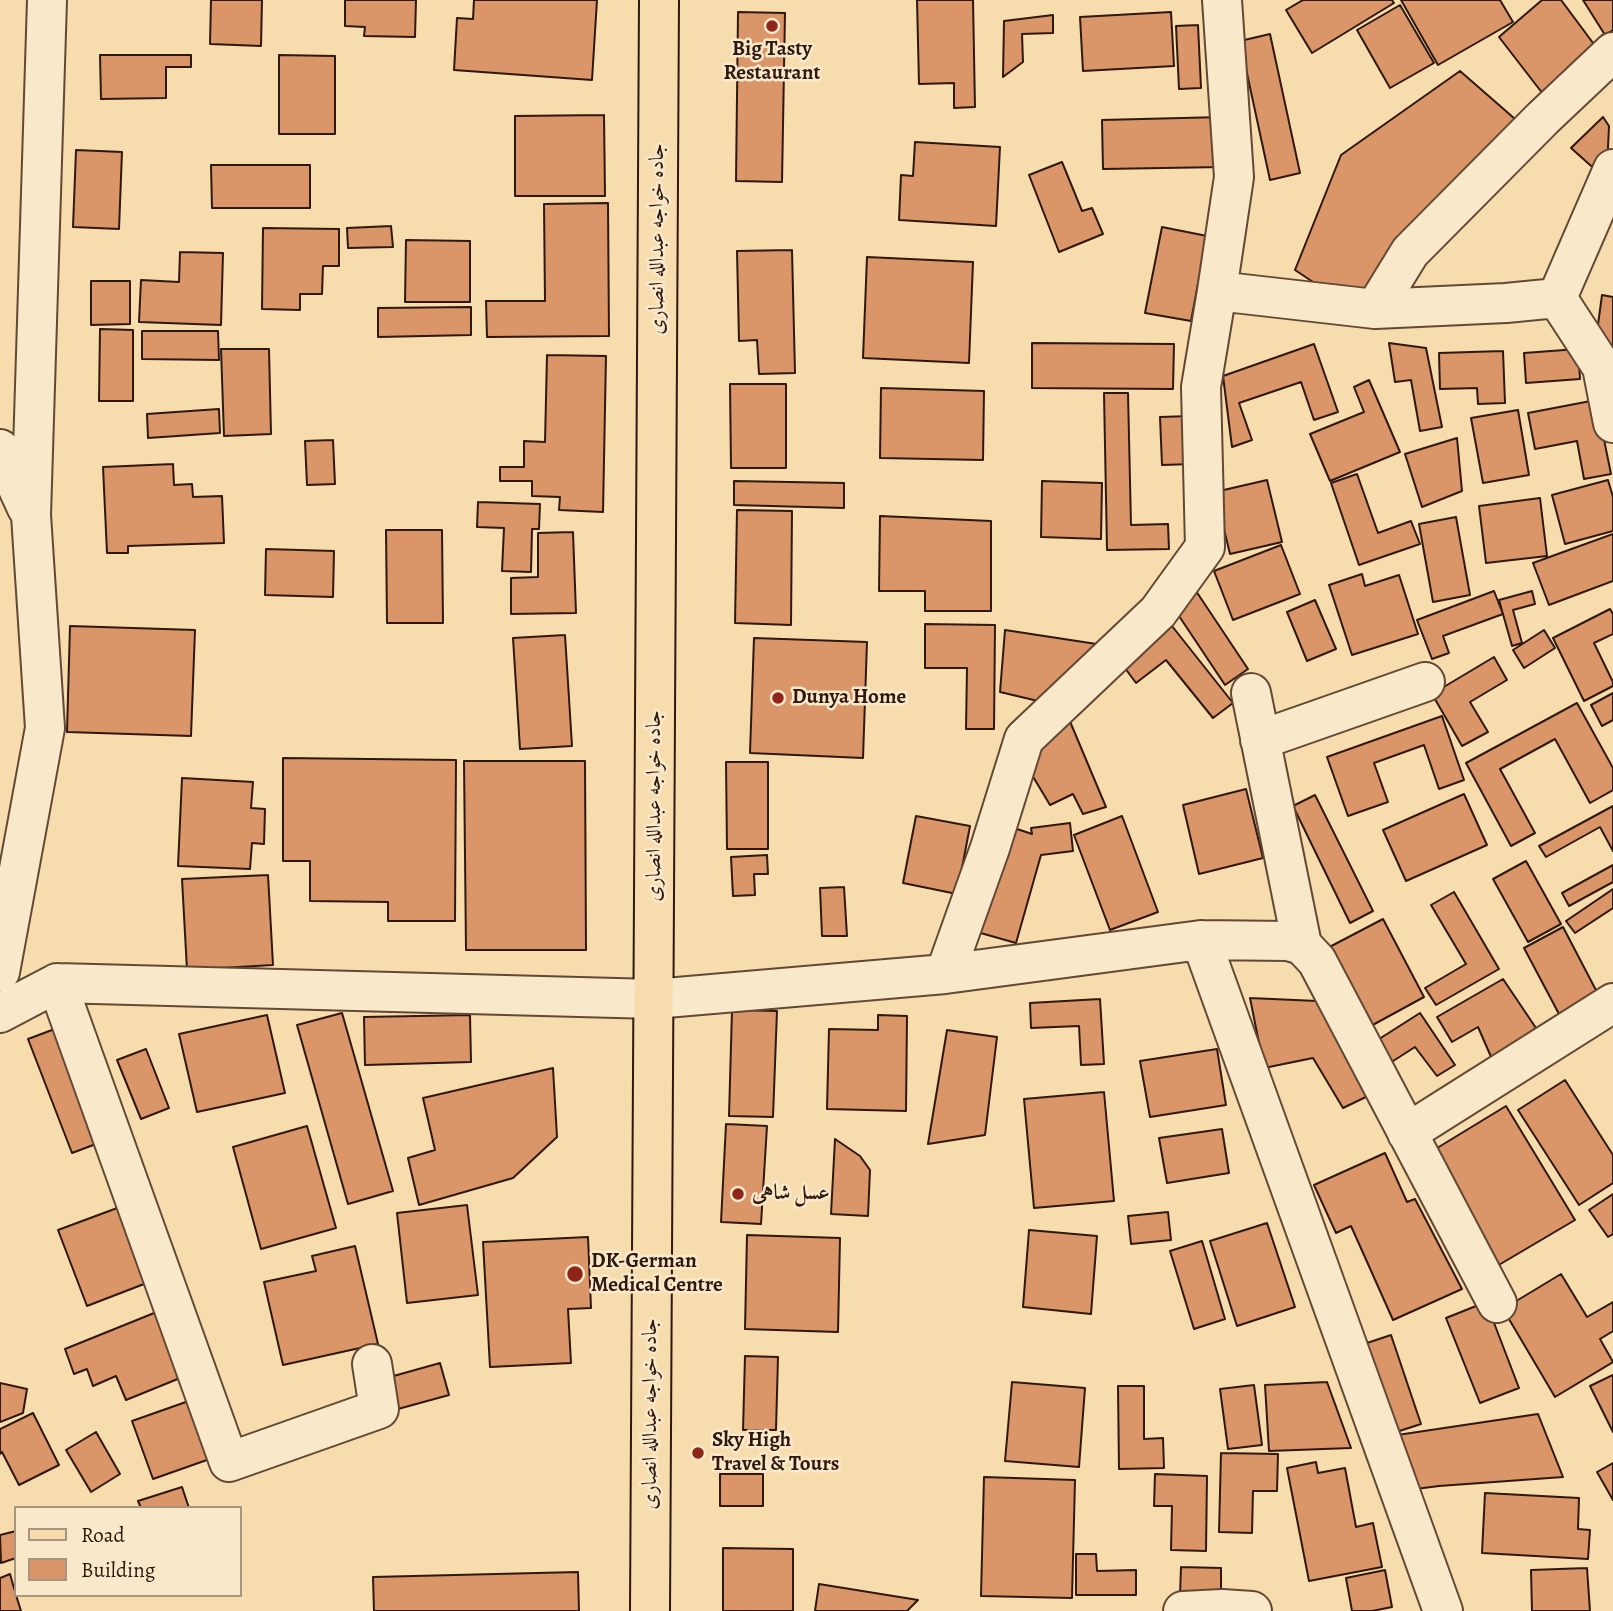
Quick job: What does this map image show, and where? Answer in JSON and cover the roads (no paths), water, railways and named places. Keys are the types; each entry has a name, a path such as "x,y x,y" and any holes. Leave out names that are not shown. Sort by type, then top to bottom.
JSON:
{"main road":[{"name":"جاده خواجه عبدالله انصاری","path":"650,1611 659,0"}],"street":[{"path":"0,972 45,728 31,515 47,0"},
{"path":"946,974 1024,739 1158,612 1205,547 1201,387 1234,177 1222,0"},
{"path":"1375,309 1410,252 1543,118 1612,56"},
{"path":"1557,298 1613,169"},
{"path":"1217,291 1375,309 1557,298"},
{"path":"1557,298 1602,368 1613,423"},
{"path":"0,449 31,515"},
{"path":"1260,740 1425,682"},
{"path":"1251,693 1302,945"},
{"path":"1201,940 1443,1611"},
{"path":"0,1013 57,983 654,999 946,974 1201,940 1288,941 1302,945 1317,961 1497,1303"},
{"path":"57,983 229,1462 379,1409 372,1364"},
{"path":"1407,1133 1613,1003"},
{"path":"1182,1611 1252,1611"}],"place":[{"name":"Big Tasty Restaurant","path":"772,26"},
{"name":"Dunya Home","path":"778,698"},
{"name":"عسل شاهی","path":"738,1194"},
{"name":"DK-German Medical Centre","path":"575,1274"},
{"name":"Sky High Travel & Tours","path":"698,1453"}]}
